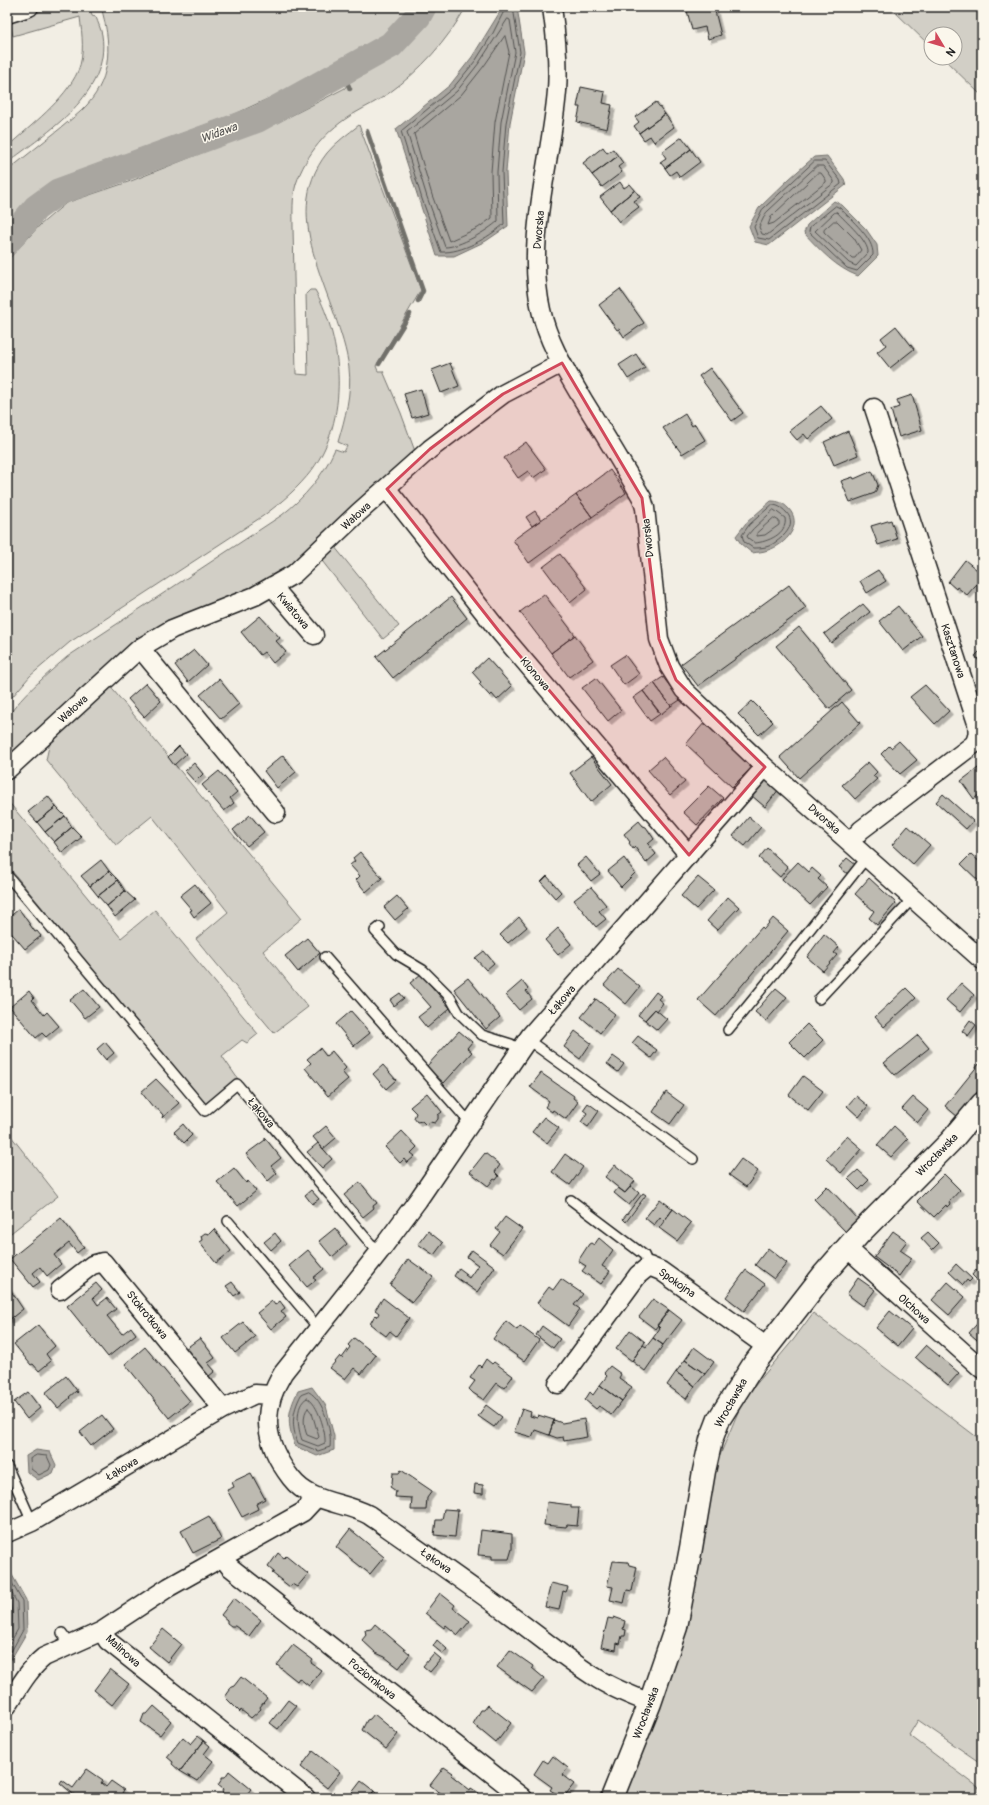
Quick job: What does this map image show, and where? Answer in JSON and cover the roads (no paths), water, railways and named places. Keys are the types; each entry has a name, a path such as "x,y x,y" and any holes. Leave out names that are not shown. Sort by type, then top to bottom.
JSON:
{"street":[{"path":"7,14 28,7"},
{"name":"Dworska","path":"552,7 557,41 557,92 538,222 536,279 545,326 562,363 642,498 645,508 659,639 669,666 684,690 765,767 982,960"},
{"name":"Wałowa","path":"7,770 140,648 172,629 249,599 294,574 358,513 387,489 430,449 503,394 562,363"},
{"name":"Kasztanowa","path":"850,842 861,830 974,744 978,732 977,723 874,408"},
{"name":"Klonowa","path":"387,489 498,630 689,855"},
{"name":"Kwiatowa","path":"272,586 314,635"},
{"path":"140,648 276,813"},
{"name":"Łąkowa","path":"650,1703 610,1686 597,1678 453,1573 369,1515 316,1498 306,1493 292,1480 279,1458 272,1444 267,1423 271,1395 283,1372 380,1251 418,1200 524,1045 765,767"},
{"name":"Wrocławska","path":"612,1798 650,1703 676,1627 692,1548 704,1471 711,1440 719,1419 730,1399 766,1347 847,1248 933,1160 982,1104"},
{"name":"Olchowa","path":"847,1248 982,1369"},
{"name":"Stokrotkowa","path":"60,1290 92,1265 103,1262 223,1410"},
{"name":"Spokojna","path":"558,1384 638,1276 649,1266 661,1271 766,1347"},
{"name":"Łąkowa","path":"18,1528 223,1410 255,1394 271,1395"},
{"name":"Malinowa","path":"306,1798 108,1641 102,1631 169,1587 303,1512 316,1498"},
{"name":"Poziomkowa","path":"223,1558 230,1567 523,1798"},
{"path":"7,1706 37,1662 67,1639 102,1631"}],"lane":[{"path":"728,1030 867,857"},
{"name":"Łąkowa","path":"7,875 205,1111 237,1084 370,1243 380,1251"},
{"path":"819,999 913,898"},
{"path":"380,927 375,931 385,944 396,954 423,970 450,997 459,1013 482,1035 511,1044 524,1045 694,1159"},
{"path":"325,957 463,1116 472,1121"},
{"path":"571,1200 644,1255 649,1266"},
{"path":"228,1221 319,1327"},
{"path":"7,1466 18,1528"}],"water":[{"path":"503,7 517,7 524,52 510,123 506,172 508,226 486,241 454,256 437,256 396,129 450,85 472,57"},
{"path":"827,156 844,179 846,185 769,245 755,242 749,226 759,208 814,157"},
{"path":"834,201 842,205 866,229 877,245 878,256 858,276 850,273 835,263 804,233 807,225"},
{"path":"771,501 781,503 788,508 792,514 794,521 791,533 781,544 766,551 752,553 741,544 736,536 746,523"},
{"path":"312,1387 326,1406 334,1436 334,1450 317,1456 295,1446 289,1418 298,1391"},
{"path":"36,1450 50,1452 56,1465 53,1473 38,1480 27,1472 26,1456"},
{"path":"7,1566 26,1600 27,1632 7,1666"}],"waterway":[{"name":"Widawa","path":"7,242 36,208 58,192 258,119 391,45 418,16 423,7"},
{"path":"343,73 350,89"},
{"path":"367,131 423,291 418,301"},
{"path":"379,364 410,314"}]}
